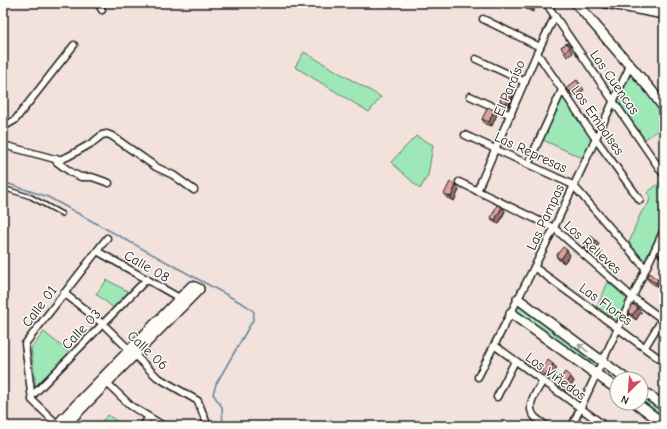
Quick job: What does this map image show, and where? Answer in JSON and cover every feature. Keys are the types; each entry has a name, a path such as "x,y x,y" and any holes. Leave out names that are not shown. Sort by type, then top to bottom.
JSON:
{"street":[{"path":"98,3 102,10"},
{"name":"Las Cuencas","path":"546,3 664,175"},
{"path":"576,3 651,90 664,108"},
{"path":"606,3 664,14"},
{"name":"El Paraíso","path":"477,191 537,53 555,16"},
{"path":"483,19 540,47"},
{"path":"3,127 16,120 74,45"},
{"name":"Los Embalses","path":"537,53 595,138 640,200"},
{"path":"476,59 525,82"},
{"name":"Las Pampas","path":"478,377 554,228 630,66"},
{"path":"528,164 562,90"},
{"path":"470,96 511,115"},
{"path":"3,145 55,159 62,159 92,143 102,135 107,134 156,167 173,175 194,190"},
{"name":"Las Represas","path":"464,135 573,185 646,269"},
{"path":"55,159 72,173 81,177 92,177 109,183"},
{"name":"Los Relieves","path":"459,182 554,228 632,297 663,317"},
{"path":"572,426 664,230"},
{"name":"Calle 01","path":"32,398 26,344 107,238"},
{"name":"Calle 08","path":"97,251 183,300"},
{"name":"Las Flores","path":"534,267 664,362"},
{"name":"Calle 03","path":"32,398 147,279"},
{"name":"Calle 06","path":"64,293 103,324 157,377 198,401 206,424 205,426"},
{"path":"32,398 59,426 183,300"},
{"path":"518,300 615,371"},
{"path":"511,313 609,383"},
{"path":"644,347 663,317"},
{"name":"Los Viñedos","path":"494,345 605,426"},
{"path":"497,397 515,361"},
{"path":"104,380 131,406 164,426"},
{"path":"543,381 530,405 534,417 547,426"},
{"path":"649,396 664,406"},
{"path":"646,411 661,423 664,412"},
{"path":"143,426 149,417"}],"lane":[{"path":"3,188 31,197 62,214"}],"green space":[{"path":"304,52 381,97 369,112 295,67"},
{"path":"631,74 635,76 649,92 664,117 664,127 645,139 618,101"},
{"path":"565,96 592,138 582,158 543,140 562,98"},
{"path":"416,136 433,145 428,175 420,189 391,162"},
{"path":"663,180 664,220 645,261 629,243 641,213 648,203 650,197 647,193"},
{"path":"107,280 131,293 115,309 96,294"},
{"path":"608,282 627,299 617,321 597,307"},
{"path":"517,306 522,307 598,363 597,367 596,368 515,311"},
{"path":"44,332 71,354 36,389 31,348"},
{"path":"649,399 660,408 657,414 649,408"},
{"path":"108,415 124,426 97,426"}],"building":[{"path":"521,3 532,3 530,8"},
{"path":"567,43 570,48 564,52 561,47"},
{"path":"577,80 580,85 570,92 567,88"},
{"path":"505,89 510,91 505,103 500,101"},
{"path":"488,107 494,110 489,122 482,119"},
{"path":"450,182 456,185 451,197 444,194"},
{"path":"497,205 502,207 495,220 491,218"},
{"path":"591,236 596,240 588,250 583,246"},
{"path":"563,247 567,250 561,259 556,256"},
{"path":"659,249 664,252 664,257 657,254"},
{"path":"649,273 658,280 656,283 646,277"},
{"path":"632,304 638,308 632,315 628,313"},
{"path":"548,360 553,364 546,375 541,371"},
{"path":"565,372 571,377 564,387 558,383"}],"waterway":[{"path":"3,182 48,197 247,306 254,312 253,320 216,384 213,394 222,407 223,426"}]}
